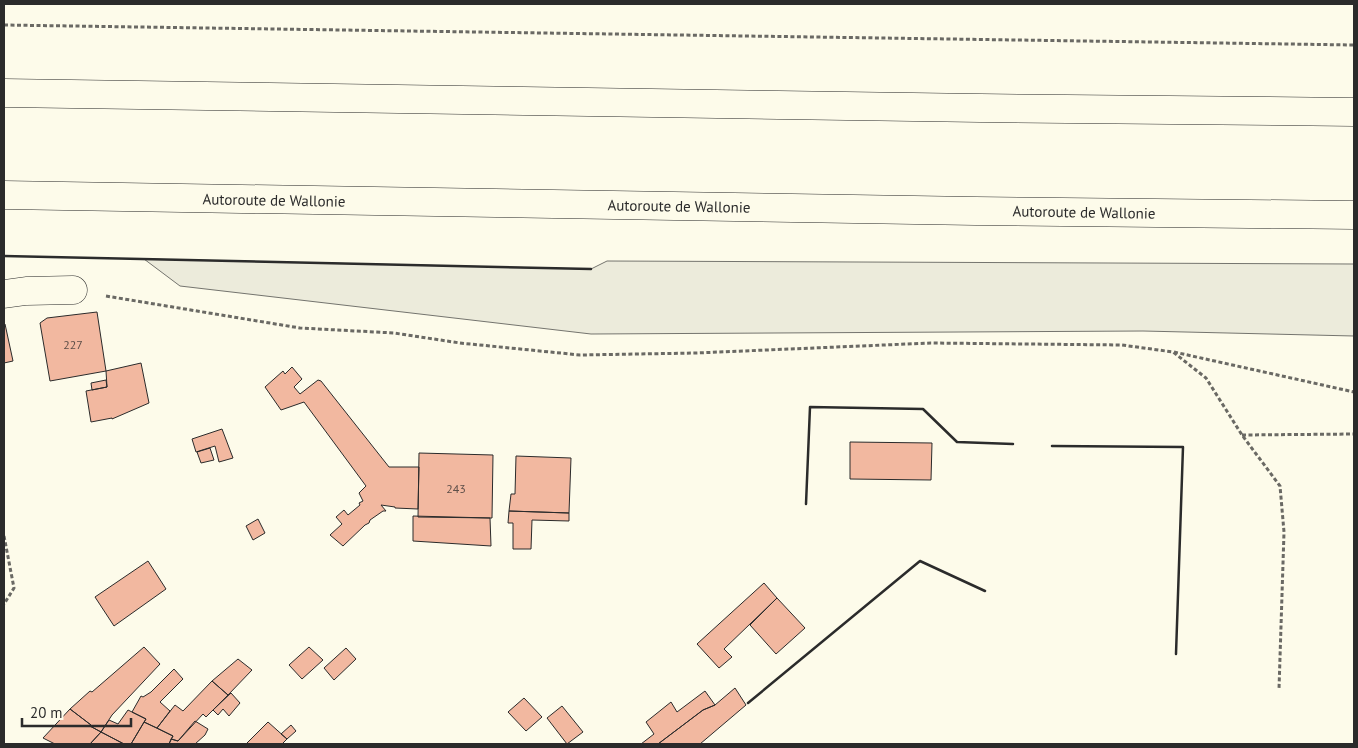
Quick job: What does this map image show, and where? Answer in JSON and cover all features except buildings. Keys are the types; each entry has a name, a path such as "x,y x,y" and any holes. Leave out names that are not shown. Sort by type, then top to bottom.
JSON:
{"main road":[{"path":"4,93 1354,112"},
{"name":"Autoroute de Wallonie","path":"4,196 1354,215"},
{"path":"4,294 26,291 73,290"}],"path":[{"path":"4,25 1354,45"},
{"path":"73,290 300,328 394,333 470,344 580,356 696,354 931,343 1122,345 1173,352 1354,392"},
{"path":"1173,352 1206,378 1242,435 1280,486 1284,532 1279,689"},
{"path":"1242,435 1354,434"},
{"path":"4,536 14,588 4,604"}],"shaded area":[{"path":"144,259 591,269 607,261 1354,264 1354,336 1143,331 591,334 180,286"}],"wall":[{"path":"4,256 591,269"},
{"path":"806,504 810,407 923,409 957,442 1013,444"},
{"path":"1052,446 1183,447 1176,654"},
{"path":"748,703 920,561 985,591"}]}
